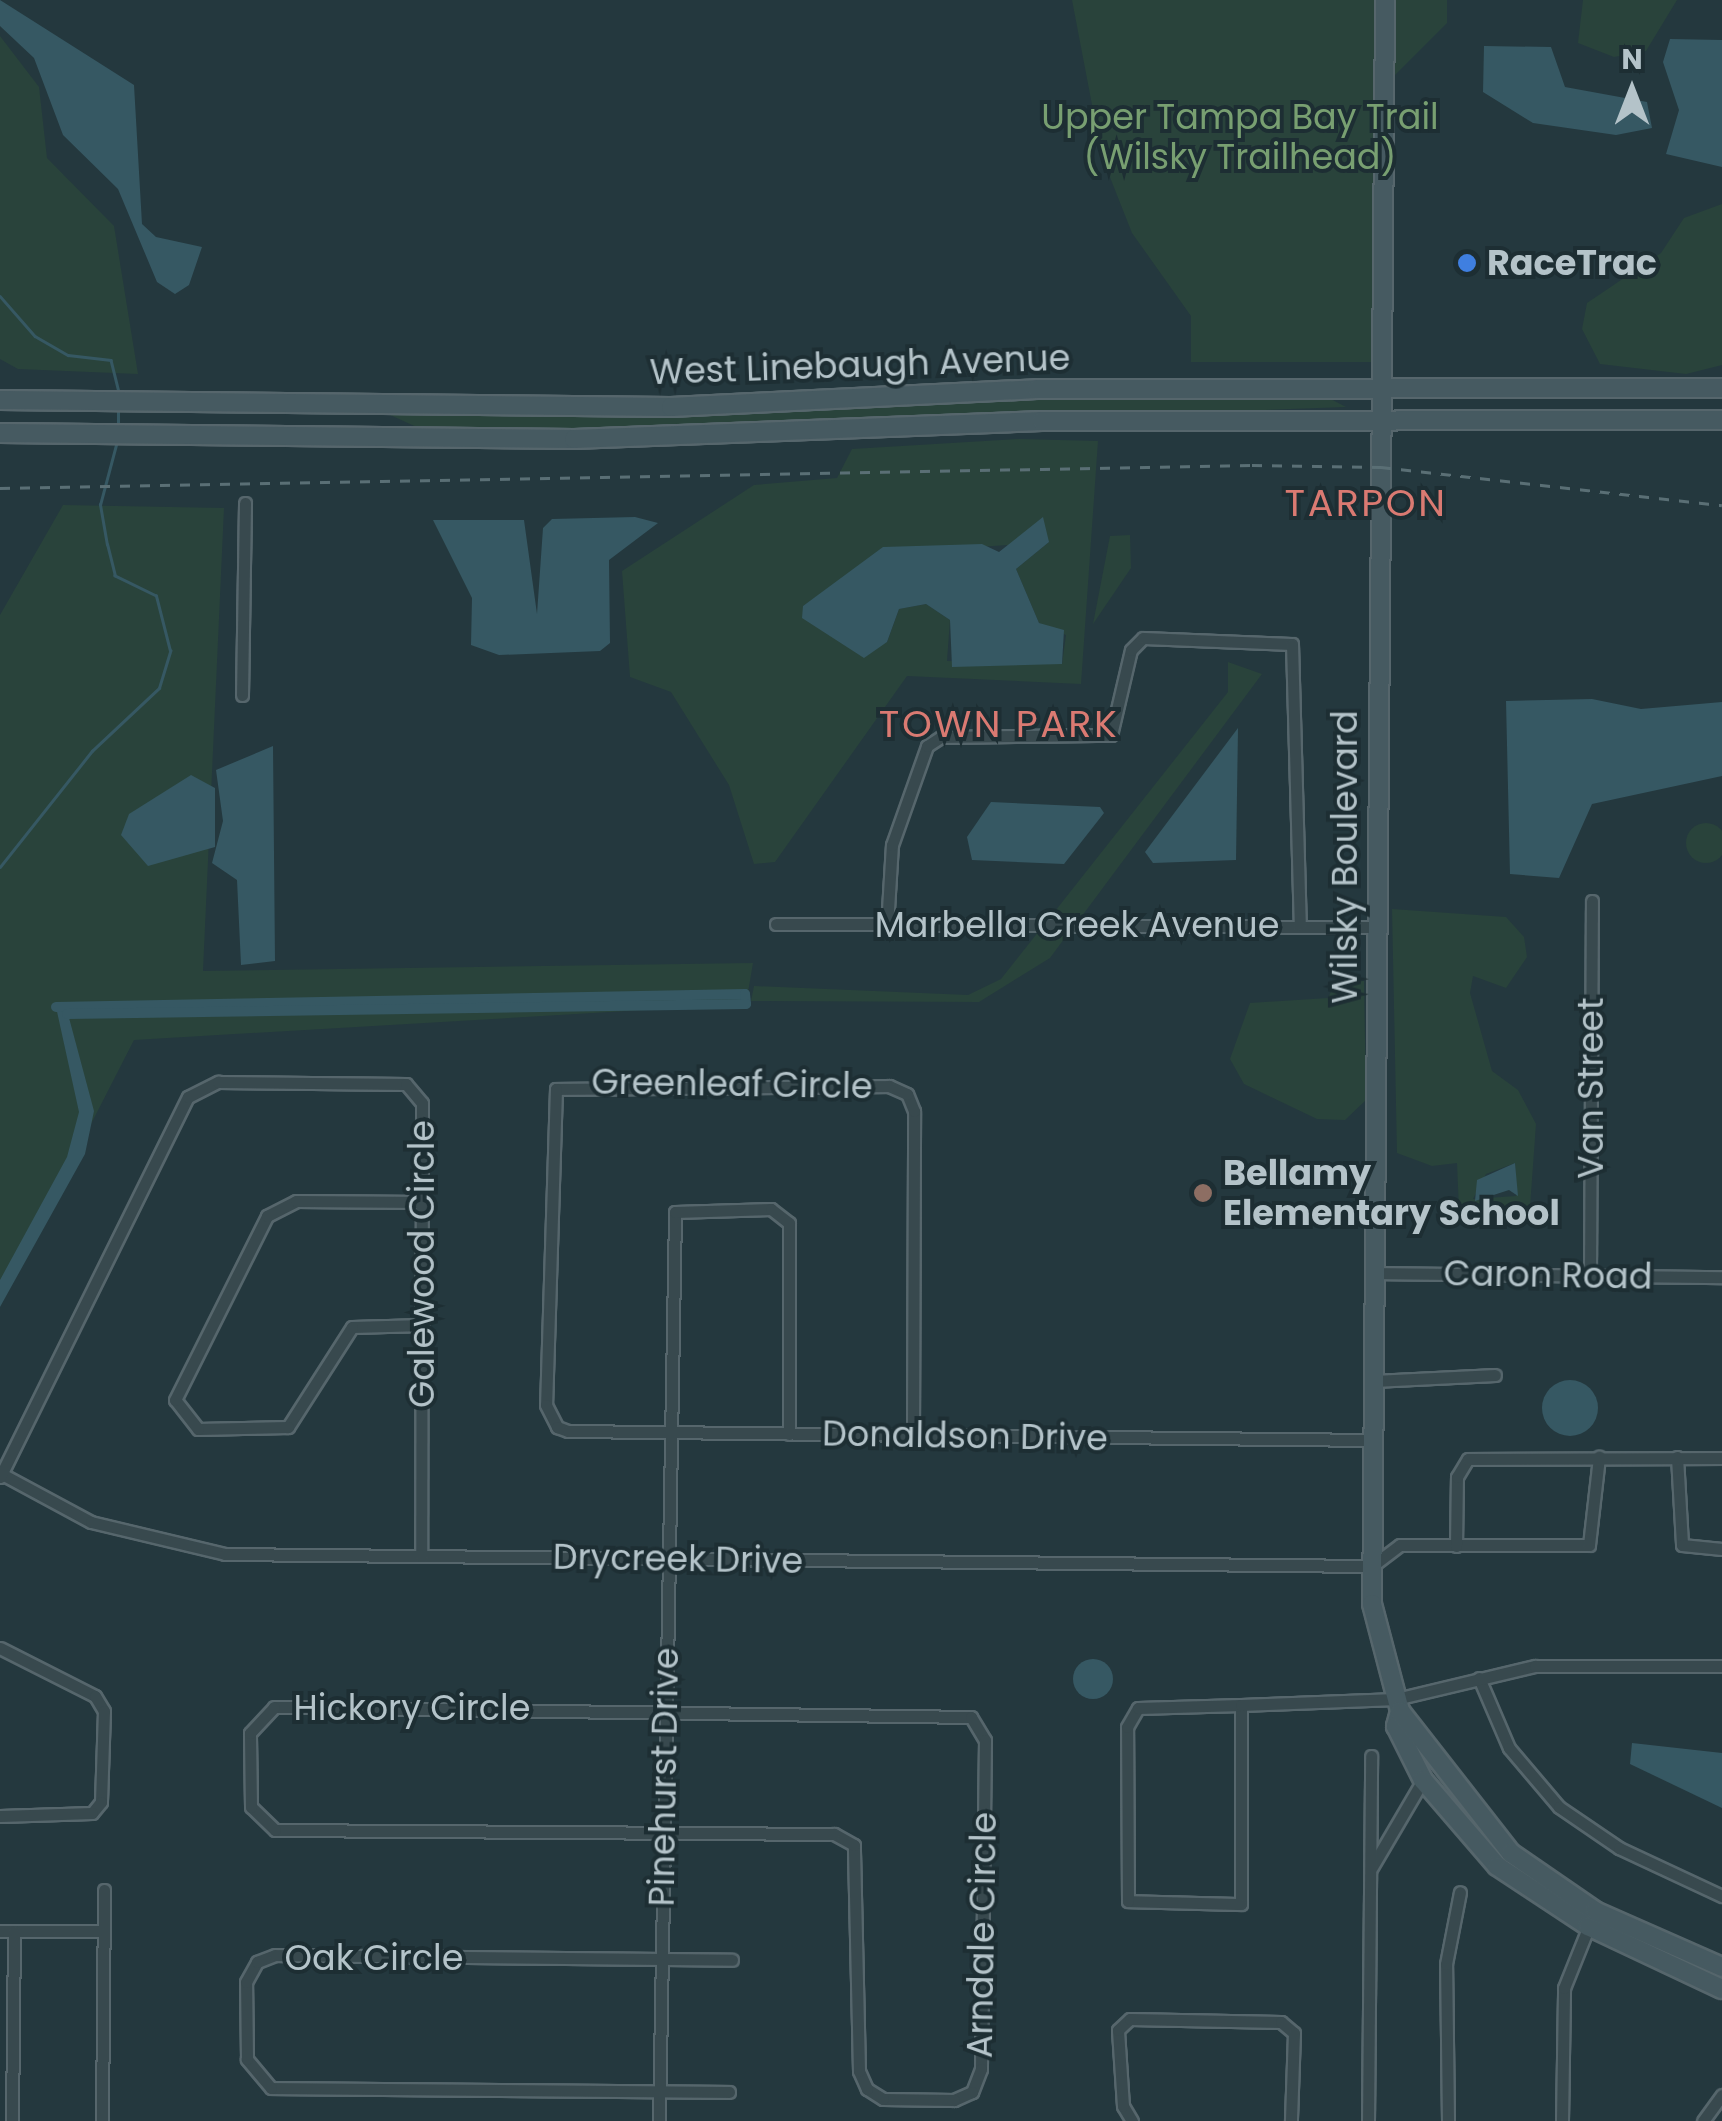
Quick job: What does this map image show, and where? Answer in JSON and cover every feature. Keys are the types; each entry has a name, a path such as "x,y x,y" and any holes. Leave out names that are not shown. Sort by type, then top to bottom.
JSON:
{"main road":[{"name":"Wilsky Boulevard","path":"1385,0 1386,387 1372,1566 1376,1634 1398,1705 1396,1726 1423,1780 1497,1866 1592,1918"},
{"name":"West Linebaugh Avenue","path":"0,400 672,407 1037,388 1722,388"},
{"path":"256,402 268,423 296,435"},
{"path":"360,404 361,436"},
{"name":"West Linebaugh Avenue","path":"0,433 361,436 1384,420 1722,420"},
{"path":"1398,1705 1511,1854 1592,1918 1722,1989"},
{"path":"1592,1918 1722,1967"}],"street":[{"path":"242,696 244,503"},
{"path":"886,926 892,845 927,746 941,737 1111,735 1131,650 1143,638 1292,644 1300,925"},
{"name":"Van Street","path":"1590,1275 1592,901"},
{"name":"Marbella Creek Avenue","path":"776,924 1377,927"},
{"name":"Greenleaf Circle","path":"557,1427 546,1405 556,1090 572,1082 889,1086 914,1111 913,1435"},
{"name":"Galewood Circle","path":"1,1475 199,1087 418,1090 424,1202 421,1556"},
{"path":"423,1325 352,1328 288,1427 198,1428 175,1400 267,1216 296,1202 424,1202"},
{"name":"Pinehurst Drive","path":"660,2121 668,1225 687,1207 770,1209 789,1224 789,1434"},
{"name":"Caron Road","path":"1375,1273 1722,1276"},
{"path":"1374,1381 1495,1375"},
{"name":"Donaldson Drive","path":"557,1427 789,1434 1374,1440"},
{"path":"1372,1566 1400,1545 1589,1545 1599,1456"},
{"path":"1677,1457 1682,1546 1722,1549"},
{"path":"1456,1546 1457,1477 1468,1459 1722,1458"},
{"name":"Drycreek Drive","path":"1,1475 91,1522 160,1546 421,1556 1372,1566"},
{"path":"0,1648 95,1696 104,1711 100,1802 92,1813 0,1816"},
{"path":"1241,1705 1241,1904 1128,1901 1127,1727 1138,1708 1241,1705 1398,1705 1479,1678 1534,1666 1722,1666"},
{"path":"1479,1678 1509,1748 1558,1807 1722,1896"},
{"name":"Hickory Circle","path":"663,1833 275,1830 251,1807 250,1733 274,1707 664,1710"},
{"name":"Arndale Circle","path":"663,1833 834,1834 854,1844 858,2071 867,2090 936,2100 972,2092 982,2069 981,1726 958,1712 664,1710"},
{"path":"1368,2121 1371,1756"},
{"path":"1370,1870 1423,1780"},
{"path":"102,2121 104,1890"},
{"path":"1448,2121 1446,1964 1460,1892"},
{"path":"1562,2121 1564,1988 1592,1918"},
{"path":"0,1931 104,1931"},
{"path":"12,2121 14,1931"},
{"name":"Oak Circle","path":"729,2092 271,2088 246,2059 246,1982 257,1962 275,1955 732,1960"},
{"path":"1132,2121 1122,2106 1118,2030 1130,2019 1281,2022 1294,2032 1291,2121"},
{"path":"1703,2121 1722,2094"}],"green space":[{"name":"Upper Tampa Bay Trail (Wilsky Trailhead)","path":"1072,0 1376,0 1374,362 1191,362 1191,316 1132,233 1102,157"},
{"path":"1390,0 1447,0 1447,23 1388,82"},
{"path":"1583,0 1677,0 1646,51 1614,57 1578,43"},
{"path":"0,36 39,87 47,158 114,226 138,374 18,369 0,359"},
{"path":"1722,204 1722,365 1686,374 1600,364 1582,329 1587,303 1661,253 1684,218"},
{"path":"1062,394 1321,394 1346,407 706,431 421,429 388,414"},
{"path":"1019,439 1098,441 1081,684 907,676 775,862 754,864 729,785 671,692 630,677 622,571 754,485 837,478 852,449","holes":["1049,542 1016,569 1039,623 1066,635 1062,664 947,661 950,620 926,604 899,609 887,642 866,651 812,624 803,606 878,554"]},
{"path":"63,505 224,508 203,971 753,963 746,1004 134,1040 0,1302 0,615"},
{"path":"1130,535 1131,568 1093,624 1110,536"},
{"path":"1228,662 1262,674 1079,920 1048,920 1228,692"},
{"path":"1706,823 1720,829 1726,843 1720,857 1706,863 1692,857 1686,843 1692,829"},
{"path":"1392,909 1506,917 1524,937 1527,957 1506,988 1473,976 1470,993 1492,1071 1518,1090 1536,1124 1530,1207 1459,1210 1457,1163 1432,1166 1397,1153","holes":["1515,1163 1516,1196 1473,1199 1486,1174"]},
{"path":"1039,931 1070,931 1050,958 979,1002 751,1001 754,986 968,995 1001,979"},
{"path":"1336,981 1364,981 1366,1100 1345,1120 1317,1119 1244,1084 1230,1059 1250,1003 1328,998"}],"water":[{"path":"0,0 134,85 142,224 156,237 202,247 189,285 175,294 157,282 118,189 63,135 34,58 0,26"},
{"path":"1670,39 1722,40 1722,167 1666,154 1679,110 1663,62"},
{"path":"1484,46 1551,47 1565,87 1647,102 1652,128 1616,135 1533,123 1483,92"},
{"path":"635,517 658,523 609,560 610,643 600,651 499,655 471,645 472,598 433,520 524,520 537,614 543,528 552,519"},
{"path":"1043,517 1049,542 1016,569 1039,623 1064,630 1062,664 952,667 950,620 926,604 899,609 887,642 864,658 802,618 803,606 883,547 982,544 999,552"},
{"path":"1592,699 1641,709 1722,702 1722,776 1592,804 1559,878 1510,874 1506,701"},
{"path":"1238,728 1236,860 1153,863 1145,852"},
{"path":"273,746 275,961 241,965 237,880 212,863 223,821 216,770"},
{"path":"191,775 215,788 215,847 148,866 121,835 129,814"},
{"path":"991,802 1100,807 1104,813 1064,864 972,860 967,837"},
{"path":"56,1007 68,1014 94,1111 85,1154 0,1307 0,1280 67,1157 79,1112"},
{"path":"1515,1163 1518,1196 1509,1190 1475,1201 1477,1180"},
{"path":"1570,1380 1590,1388 1598,1408 1590,1428 1570,1436 1550,1428 1542,1408 1550,1388"},
{"path":"1093,1659 1107,1665 1113,1679 1107,1693 1093,1699 1079,1693 1073,1679 1079,1665"},
{"path":"1632,1743 1722,1753 1722,1808 1630,1764"}],"waterway":[{"path":"0,296 35,336 68,355 111,360 119,393"},
{"path":"118,411 118,428"},
{"path":"0,867 92,751 159,688 170,651 156,596 115,576 107,545 100,505 117,441"},
{"path":"56,1007 745,994 746,1004 67,1014"}],"railway":[{"path":"0,488 1252,465 1381,467 1722,505"}],"place":[{"name":"RaceTrac","path":"1467,263"},
{"name":"Bellamy Elementary School","path":"1203,1193"}],"district":[{"name":"TARPON","path":"1366,503"},
{"name":"TOWN PARK","path":"999,724"}]}
